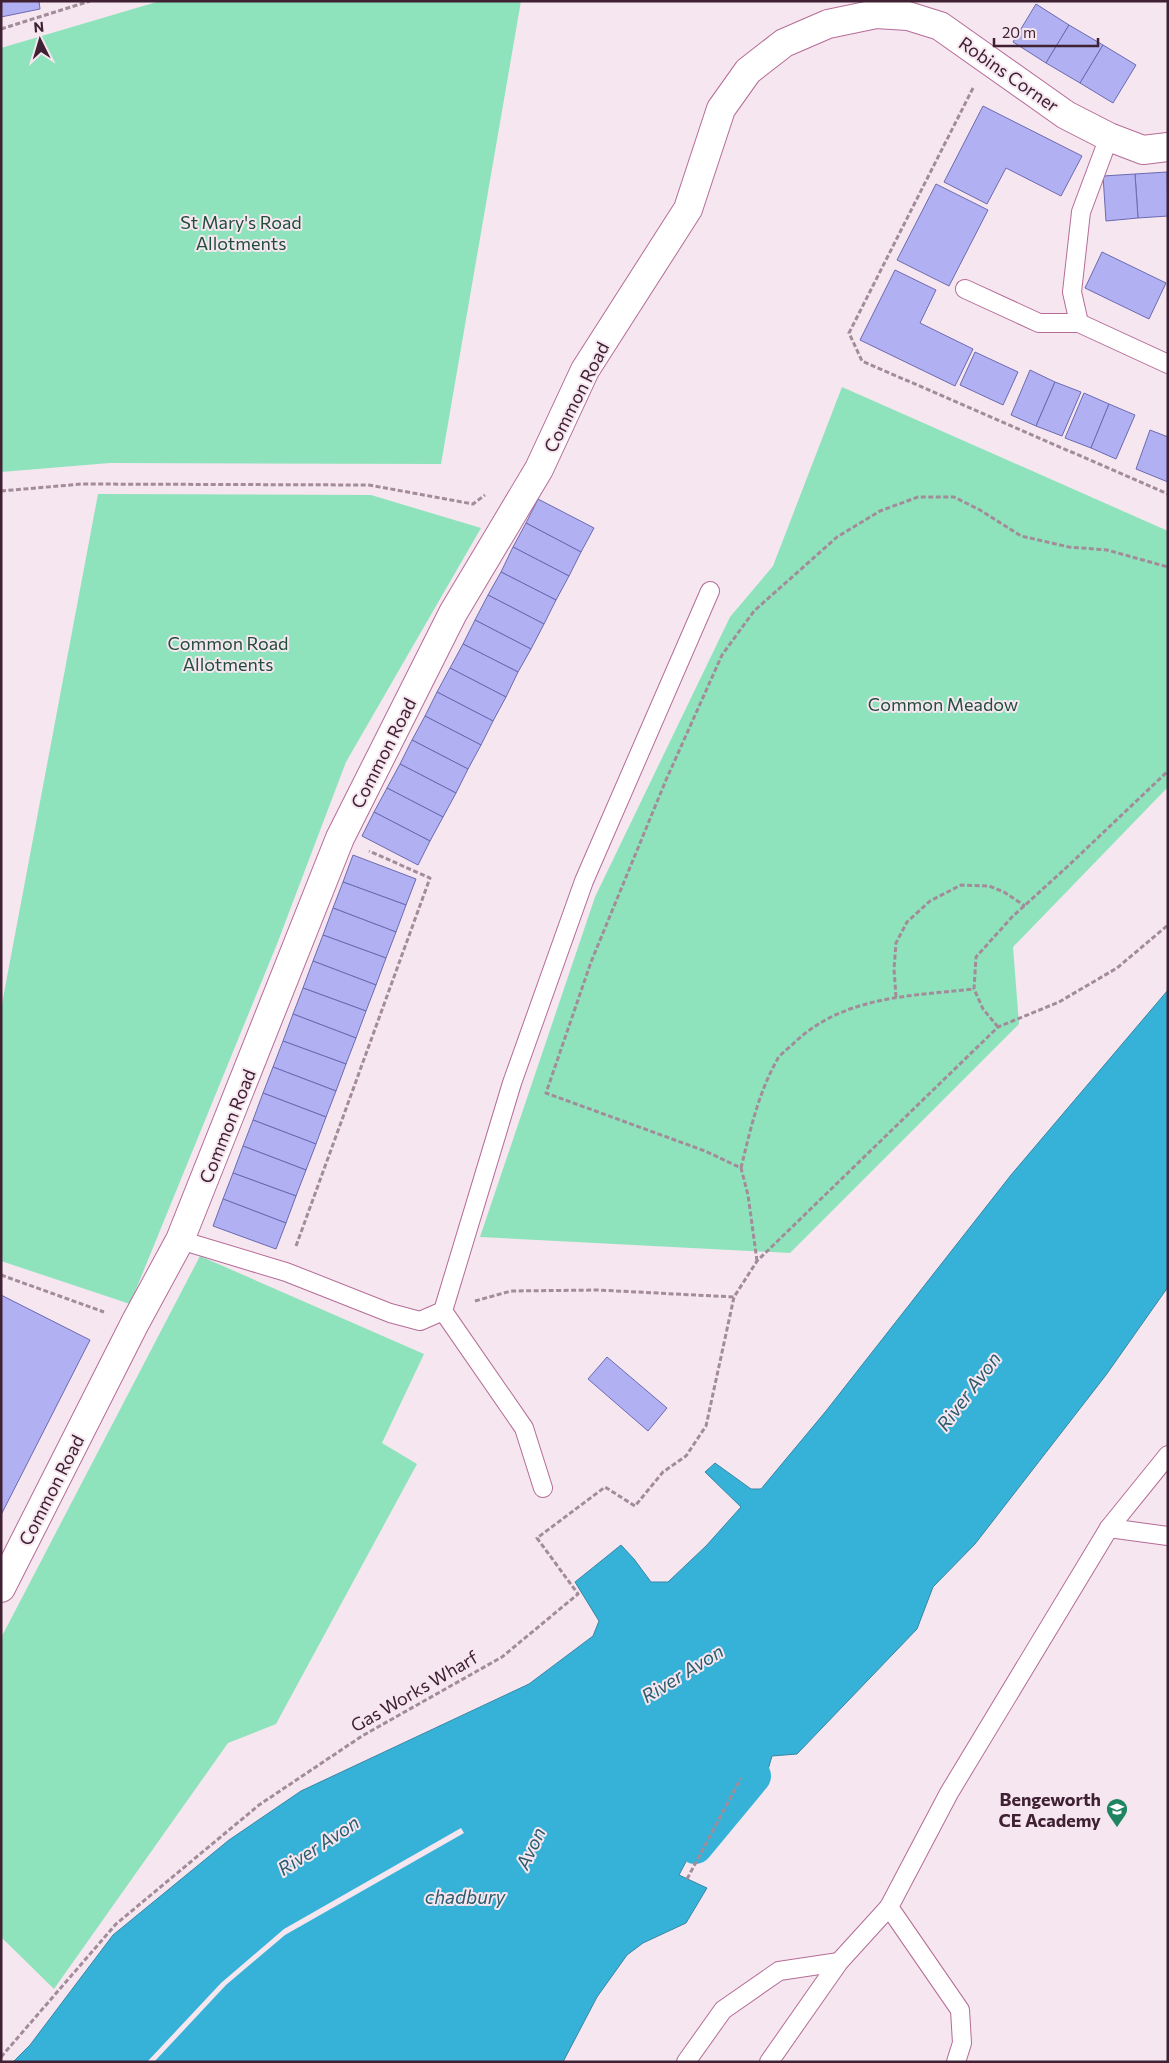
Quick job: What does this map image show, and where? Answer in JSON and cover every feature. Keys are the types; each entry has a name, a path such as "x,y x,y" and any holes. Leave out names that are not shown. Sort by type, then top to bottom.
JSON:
{"street":[{"name":"Robins Corner","path":"878,7 940,26 1066,115 1109,137 1143,150 1168,147"},
{"name":"Common Road","path":"1,1588 135,1323 180,1240 340,838 453,614 539,469 585,370 688,209 721,109 748,71 784,43 828,24 878,7"}],"lane":[{"path":"1079,323 1072,292 1081,212 1109,137"},
{"path":"965,289 1039,323 1079,323 1168,364"},
{"path":"180,1240 286,1272 390,1313 420,1321 443,1310 512,1083 584,881 710,591"},
{"path":"443,1310 524,1428 543,1488"},
{"path":"769,2062 839,1962 889,1907 949,1793 1109,1528 1168,1455"},
{"path":"1109,1528 1168,1536"},
{"path":"889,1907 960,2010 962,2043 956,2062"},
{"path":"686,2062 723,2010 779,1971 839,1962"}],"path":[{"path":"1,29 90,1"},
{"path":"1,491 82,484 369,485 473,504"},
{"path":"741,1168 705,1151 546,1093 591,962 666,780 722,655 748,618 837,537 880,511 918,497 954,497 980,510 1021,536 1069,547 1107,550 1168,567"},
{"path":"998,1027 983,1009 974,989 976,957 1012,917 1168,771"},
{"path":"286,1272 430,878 340,838"},
{"path":"896,997 894,969 896,943 907,922 930,901 961,885 989,886 1004,892 1025,906"},
{"path":"443,1310 510,1291 598,1290 734,1297 758,1261 998,1027 1058,1002 1117,968 1168,924"},
{"path":"758,1261 748,1195 741,1168 757,1103 778,1058 808,1030 843,1010 886,998 974,989"},
{"path":"1,1275 135,1323"},
{"name":"Gas Works Wharf","path":"1,2057 116,1924 259,1805 362,1736 502,1657 578,1594 537,1538 606,1487 635,1506 663,1472 686,1456 706,1426 734,1297"},
{"path":"687,1879 741,1778"}],"green space":[{"name":"St Mary's Road Allotments","path":"160,1 521,1 441,464 110,463 1,472 1,48"},
{"name":"Common Meadow","path":"842,387 1168,531 1168,787 1013,947 1019,1024 790,1253 480,1237 595,897 730,617 773,566"},
{"name":"Common Road Allotments","path":"98,494 371,495 481,528 346,762 277,944 130,1304 1,1261 1,1009"},
{"path":"200,1256 424,1354 382,1443 417,1464 276,1724 228,1743 54,1989 1,1937 1,1638"}],"water":[{"name":"chadbury","path":"1168,990 1168,1287 1106,1375 975,1544 933,1587 917,1629 797,1754 772,1756 767,1773 733,1778 711,1814 679,1875 707,1888 686,1923 643,1943 627,1955 597,1997 563,2062 13,2062 30,2045 113,1935 229,1840 301,1791 529,1684 593,1636 599,1621 575,1582 621,1545 651,1582 668,1582 706,1546 741,1507 705,1472 715,1463 751,1489 761,1489 826,1411 1011,1175"}],"pier":[{"path":"461,1828 464,1833 285,1935 226,1985 154,2062 147,2062 221,1983 284,1929"}],"building":[{"path":"1,1 39,1 40,9 1,17"},
{"path":"1036,4 1069,25 1046,63 1013,42"},
{"path":"1069,25 1103,45 1080,83 1046,63"},
{"path":"1103,45 1136,65 1113,103 1080,83"},
{"path":"983,106 1082,156 1061,196 1006,168 987,204 944,182"},
{"path":"1167,172 1168,216 1138,218 1135,174"},
{"path":"1135,174 1138,218 1106,221 1103,176"},
{"path":"936,184 988,210 949,286 897,260"},
{"path":"1102,252 1166,283 1149,319 1085,288"},
{"path":"895,270 936,290 920,323 973,349 955,386 860,340"},
{"path":"975,352 1018,372 1003,405 960,385"},
{"path":"1030,370 1055,382 1036,426 1011,415"},
{"path":"1055,382 1081,392 1062,436 1036,426"},
{"path":"1084,393 1109,404 1091,448 1065,438"},
{"path":"1109,404 1135,415 1116,459 1091,448"},
{"path":"1150,430 1168,437 1168,482 1136,469"},
{"path":"538,499 594,528 581,552 526,523"},
{"path":"526,523 581,552 569,576 513,547"},
{"path":"513,547 569,576 556,600 501,572"},
{"path":"501,572 556,600 544,624 488,595"},
{"path":"488,595 544,624 531,649 475,620"},
{"path":"475,620 531,649 518,672 463,644"},
{"path":"463,644 518,672 506,697 450,668"},
{"path":"450,668 506,697 493,721 437,692"},
{"path":"437,692 493,721 481,745 425,716"},
{"path":"425,716 481,745 468,769 412,740"},
{"path":"412,740 468,769 456,793 400,764"},
{"path":"400,764 456,793 443,817 387,788"},
{"path":"387,788 443,817 430,841 374,812"},
{"path":"374,812 430,841 418,865 362,836"},
{"path":"353,855 416,879 406,905 343,882"},
{"path":"343,882 406,905 396,932 333,908"},
{"path":"333,908 396,932 386,958 323,935"},
{"path":"323,935 386,958 376,985 313,961"},
{"path":"313,961 376,985 366,1011 303,988"},
{"path":"303,988 366,1011 356,1038 293,1014"},
{"path":"293,1014 356,1038 346,1064 283,1041"},
{"path":"283,1041 346,1064 336,1091 273,1067"},
{"path":"273,1067 336,1091 326,1117 263,1093"},
{"path":"263,1093 326,1117 316,1144 253,1120"},
{"path":"253,1120 316,1144 306,1170 243,1146"},
{"path":"243,1146 306,1170 296,1196 233,1173"},
{"path":"233,1173 296,1196 286,1223 223,1199"},
{"path":"223,1199 286,1223 276,1249 213,1226"},
{"path":"1,1295 90,1340 1,1515"},
{"path":"607,1357 667,1408 648,1431 588,1379"}],"waterway":[{"path":"695,1846 753,1776"}],"place":[{"name":"Bengeworth CE Academy","path":"1117,1828"}],"water label":[{"name":"River Avon","path":"968,1391"},
{"name":"River Avon","path":"682,1673"},
{"name":"River Avon","path":"318,1845"},
{"name":"Avon","path":"530,1848"}]}
